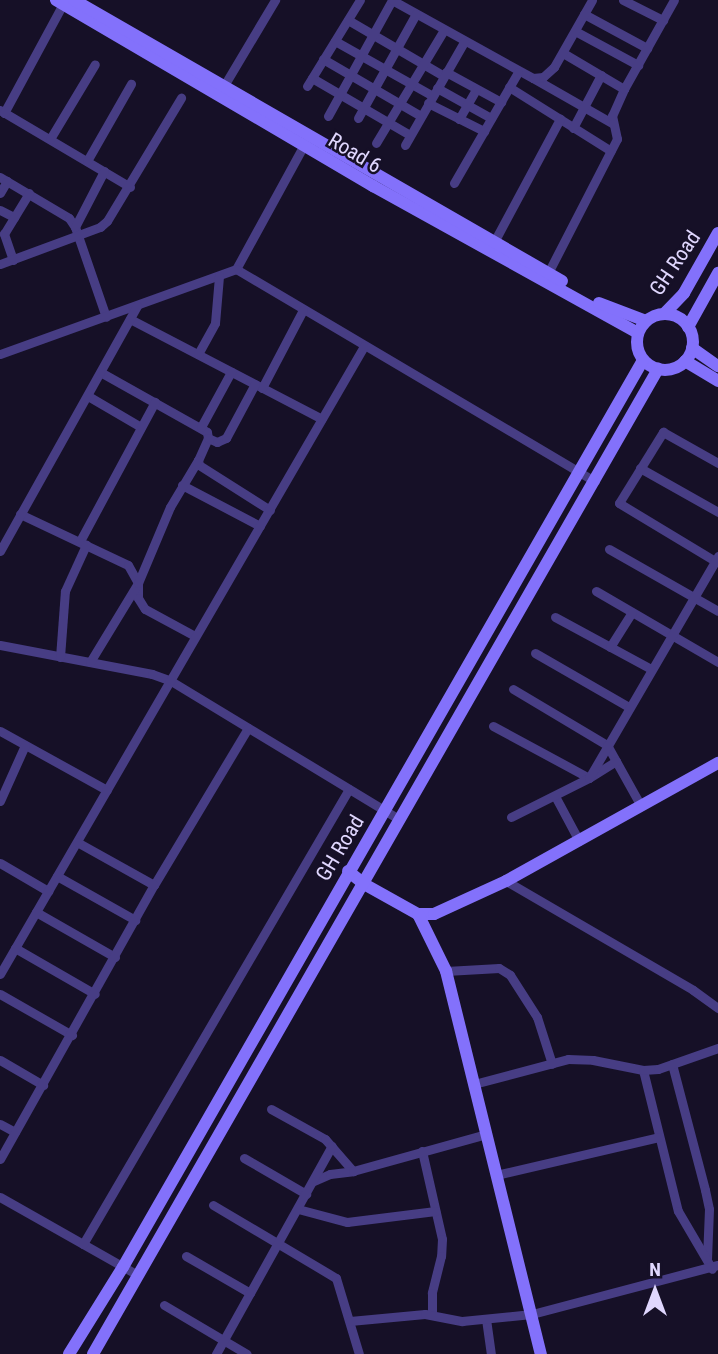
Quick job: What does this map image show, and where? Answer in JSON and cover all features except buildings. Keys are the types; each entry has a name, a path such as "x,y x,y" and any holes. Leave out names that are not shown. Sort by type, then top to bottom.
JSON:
{"main road":[{"name":"Road 6","path":"64,1 642,327"},
{"name":"Road 6","path":"307,140 642,327"},
{"name":"GH Road","path":"664,314 684,293 718,233"},
{"name":"GH Road","path":"688,327 718,273"},
{"path":"664,314 682,320 688,327 692,348 685,361 677,367 658,369 643,360 637,347 642,327 664,314"},
{"path":"692,348 718,366"},
{"name":"GH Road","path":"69,1354 124,1267 348,871 643,360"},
{"path":"685,361 718,382"},
{"name":"GH Road","path":"93,1354 658,369"},
{"path":"348,871 364,884 418,914 435,914 506,881 718,763"},
{"path":"418,914 446,971 541,1354"}],"street":[{"path":"221,90 275,0"},
{"path":"360,0 310,82 340,94 410,135"},
{"path":"328,116 363,57 392,0 612,123"},
{"path":"533,78 548,73 563,53 592,0"},
{"path":"623,0 663,20"},
{"path":"548,273 617,139 612,116 624,89 674,0"},
{"path":"64,1 2,112 130,187"},
{"path":"358,118 416,13"},
{"path":"584,15 647,48"},
{"path":"348,20 422,64 500,102"},
{"path":"376,143 444,30"},
{"path":"575,31 638,65"},
{"path":"335,41 433,96 459,119 484,131"},
{"path":"404,145 464,41"},
{"path":"563,53 624,89"},
{"path":"324,59 421,116"},
{"path":"50,139 94,64"},
{"path":"454,183 518,72"},
{"path":"573,128 601,75"},
{"path":"87,161 131,84"},
{"path":"509,87 611,151"},
{"path":"459,119 476,89"},
{"path":"433,96 467,105 491,118"},
{"path":"0,264 76,231 107,221 130,187 181,98"},
{"path":"494,242 560,119"},
{"path":"0,354 236,269 307,140"},
{"path":"76,231 104,171"},
{"path":"0,193 4,179 59,210 76,231 106,317"},
{"path":"13,260 2,234 29,193"},
{"path":"0,210 14,217"},
{"path":"236,269 595,481"},
{"path":"198,354 215,323 219,276"},
{"path":"0,551 102,373 137,306"},
{"path":"208,439 217,442 226,438 303,310"},
{"path":"130,319 322,419"},
{"path":"0,974 364,346"},
{"path":"201,428 231,372"},
{"path":"90,662 138,583 182,485 208,439 207,432 201,428 102,373"},
{"path":"89,396 141,427"},
{"path":"60,657 65,591 83,543 155,402"},
{"path":"589,778 717,558 619,503 663,432 718,463"},
{"path":"198,460 203,470 270,510"},
{"path":"640,468 718,512"},
{"path":"182,485 260,526"},
{"path":"20,514 128,565 138,583 138,598 145,608 195,636"},
{"path":"609,549 718,611"},
{"path":"596,591 718,662"},
{"path":"610,647 632,611"},
{"path":"555,617 651,669"},
{"path":"0,645 152,674 171,681 399,819"},
{"path":"535,653 629,707"},
{"path":"513,689 607,745 641,806"},
{"path":"493,726 589,778"},
{"path":"0,1159 154,885 248,728"},
{"path":"0,731 107,790"},
{"path":"0,801 25,745"},
{"path":"511,817 589,778 616,761"},
{"path":"83,1244 349,789"},
{"path":"555,796 579,841"},
{"path":"77,842 154,885"},
{"path":"0,863 48,891"},
{"path":"57,876 135,920"},
{"path":"506,881 718,1008"},
{"path":"36,912 115,957"},
{"path":"15,948 94,994"},
{"path":"446,971 499,968 510,975 537,1017 552,1063"},
{"path":"0,994 72,1035"},
{"path":"474,1084 568,1059 593,1060 643,1070 672,1064 718,1048"},
{"path":"0,1060 43,1085"},
{"path":"672,1064 709,1209 707,1258"},
{"path":"350,1321 432,1315 462,1321 532,1314 715,1267 678,1211 643,1070"},
{"path":"271,1109 325,1139 353,1171"},
{"path":"0,1124 15,1132"},
{"path":"314,1181 330,1174 353,1171 486,1133"},
{"path":"496,1175 659,1137"},
{"path":"216,1354 332,1146"},
{"path":"422,1151 442,1248 432,1293 432,1315"},
{"path":"244,1158 306,1194"},
{"path":"0,1197 138,1275"},
{"path":"213,1205 336,1278 359,1354"},
{"path":"298,1209 347,1222 435,1211"},
{"path":"186,1256 250,1293"},
{"path":"164,1306 247,1354"},
{"path":"486,1319 491,1354"}]}
